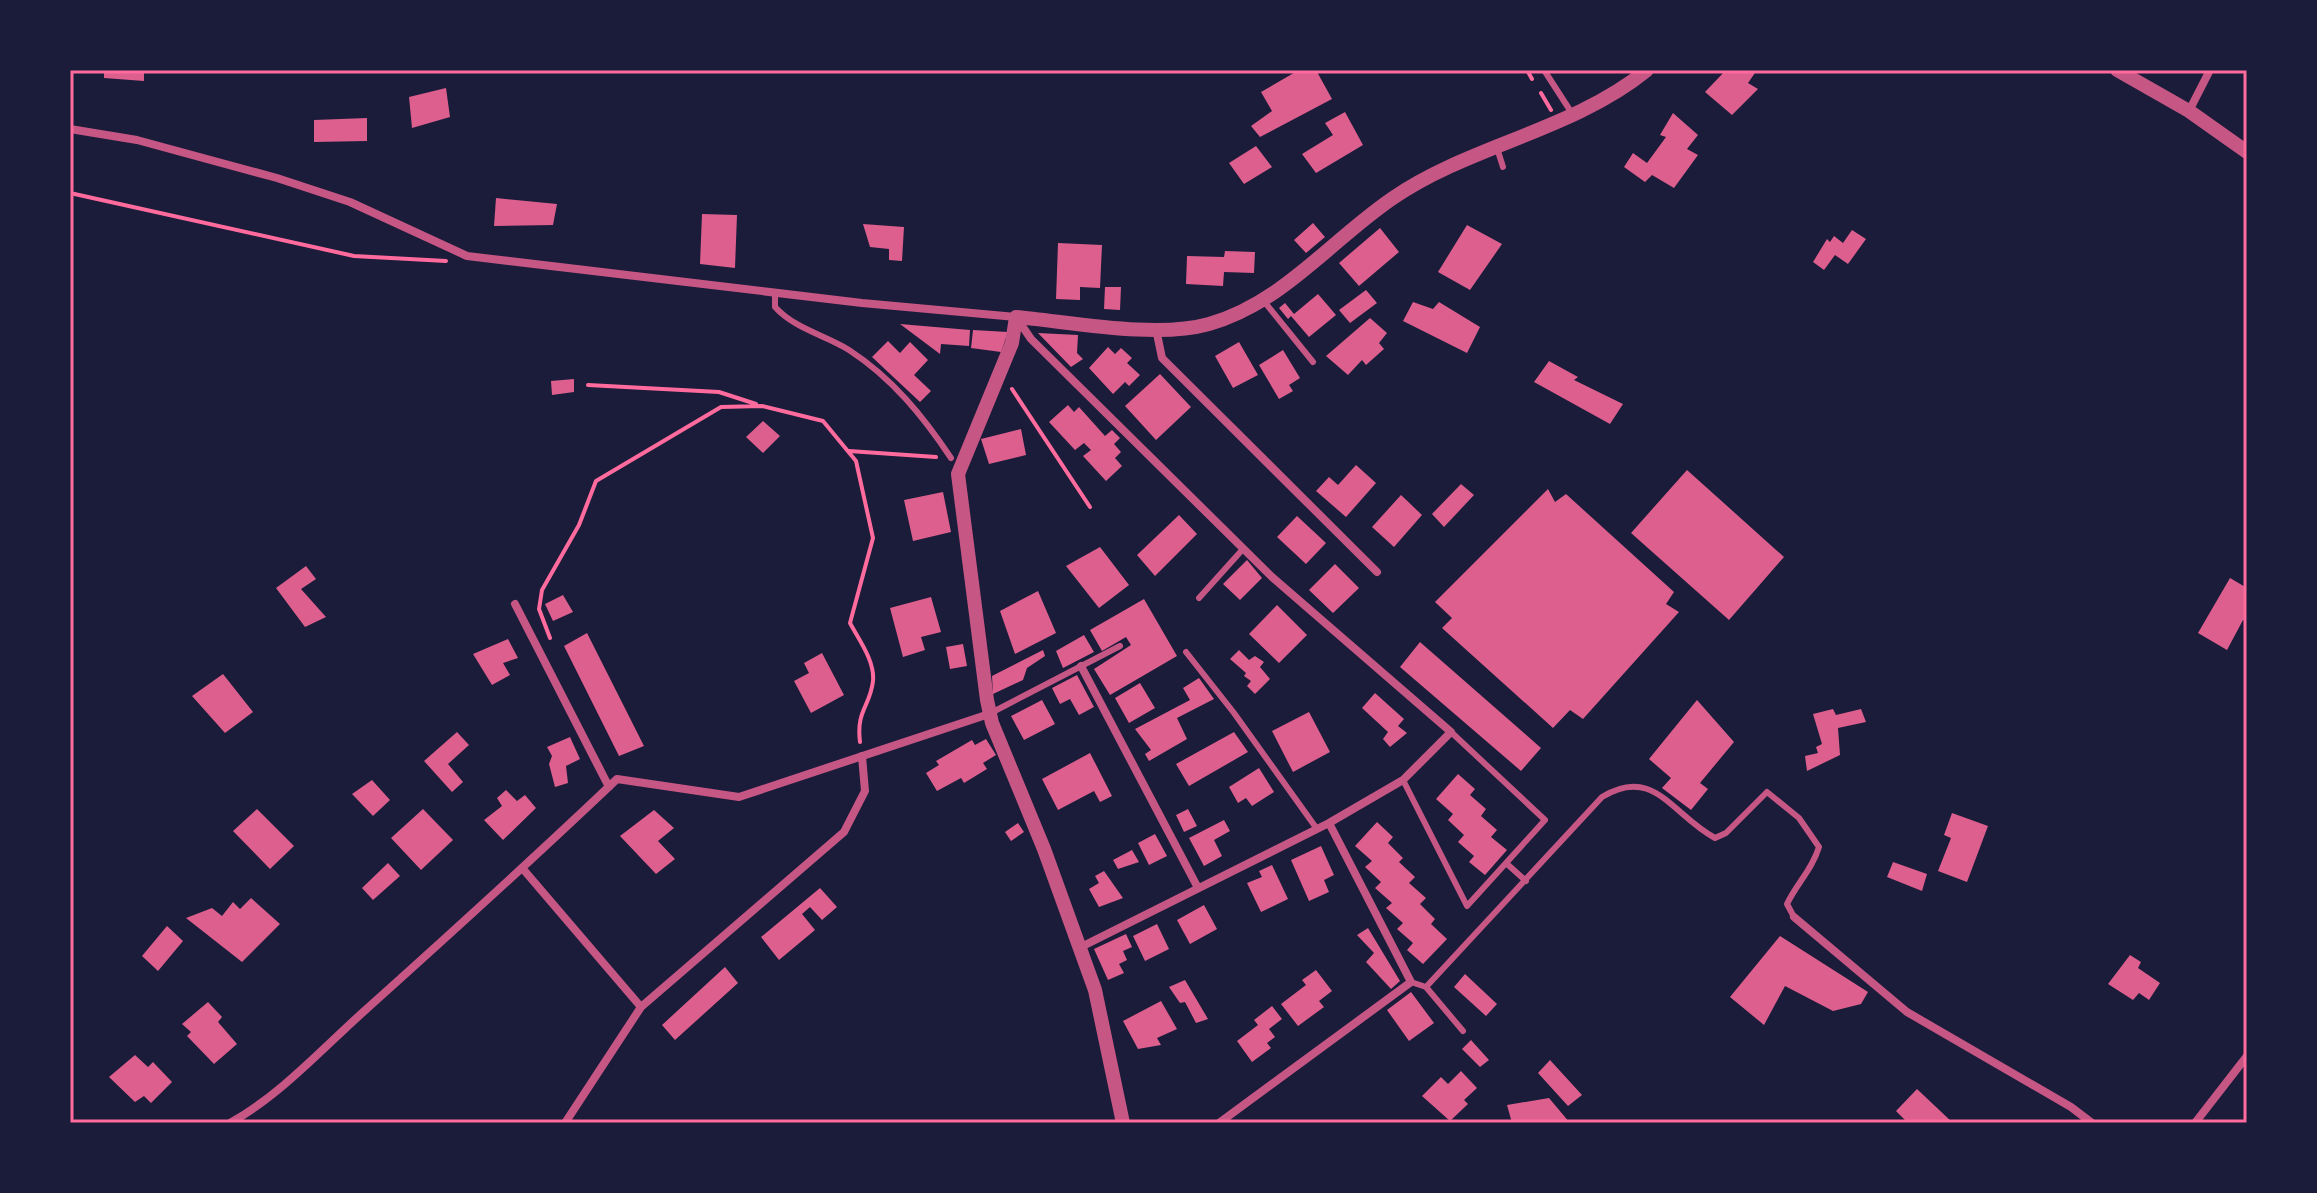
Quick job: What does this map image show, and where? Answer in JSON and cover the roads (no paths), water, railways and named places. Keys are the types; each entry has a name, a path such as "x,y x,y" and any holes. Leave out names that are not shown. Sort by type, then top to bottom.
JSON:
{"street":[{"path":"70,129 152,143 277,178 350,202 467,256 775,293 1180,331 1211,324 1263,300 1396,195 1573,115 1614,93 1647,70"},
{"path":"2117,70 2189,111 2247,152"},
{"path":"2189,111 2210,70"},
{"path":"1016,317 1012,343 958,474 989,714 1081,947 1105,1024 1123,1123"},
{"path":"1016,317 1031,339 1243,549 1451,732 1403,780 1329,823 1081,947"},
{"path":"1156,329 1162,358 1377,572"},
{"path":"515,604 609,787"},
{"path":"1081,666 1198,888"},
{"path":"230,1123 251,1112 523,869 617,779 739,797 989,714"},
{"path":"565,1123 641,1007 844,832 865,791 862,756"},
{"path":"1219,1123 1411,982 1329,823"},
{"path":"523,869 641,1007"},
{"path":"1794,917 1907,1012 2071,1107 2092,1123"},
{"path":"2195,1123 2247,1056"},
{"path":"250,1123 251,1112"}],"lane":[{"path":"1544,70 1573,115"},
{"path":"1497,148 1503,167"},
{"path":"775,293 775,307 786,319 849,350 898,388 951,458"},
{"path":"1263,300 1313,362"},
{"path":"1199,598 1243,549"},
{"path":"989,714 1120,646"},
{"path":"1186,652 1317,829"},
{"path":"1403,780 1467,906 1545,820 1451,732"},
{"path":"1426,987 1602,797 1621,786 1638,784 1652,790 1715,838 1726,833 1767,792 1799,818 1819,847 1813,868 1795,887 1787,904 1794,917"},
{"path":"1506,863 1526,881"},
{"path":"1411,982 1426,987 1463,1031"}]}
